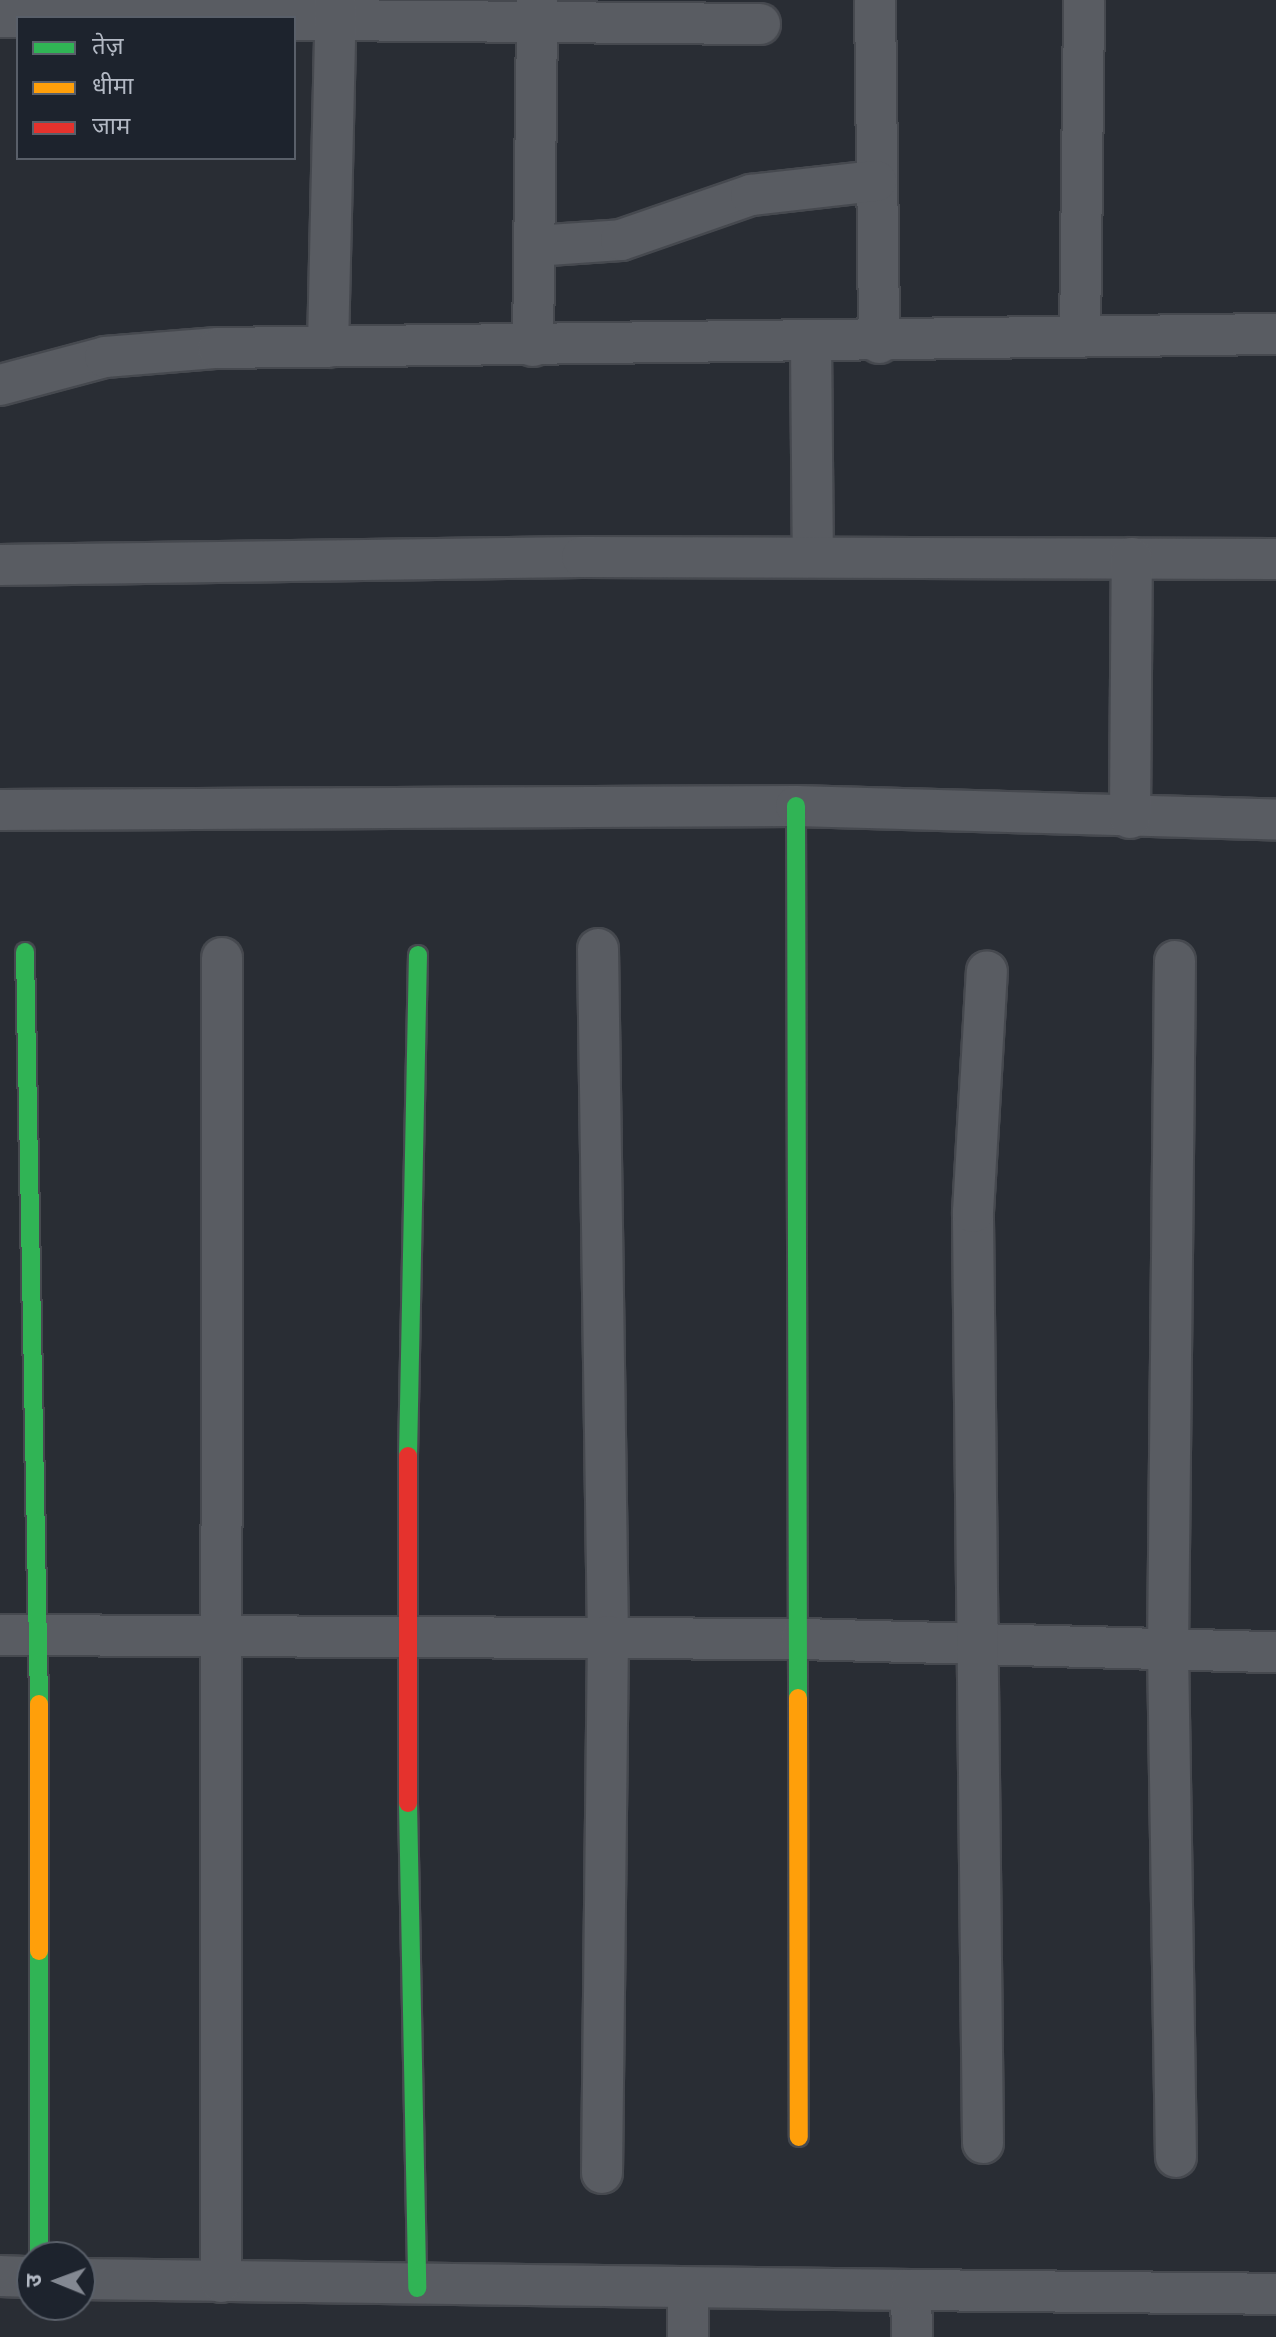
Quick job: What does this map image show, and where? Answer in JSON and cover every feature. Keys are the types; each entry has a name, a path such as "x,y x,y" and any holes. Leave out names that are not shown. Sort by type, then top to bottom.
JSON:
{"street":[{"path":"875,0 879,343"},
{"path":"1080,337 1084,0"},
{"path":"97,16 336,8 536,8 760,24"},
{"path":"328,347 336,8"},
{"path":"533,346 536,8"},
{"path":"534,246 621,240 751,195 876,181"},
{"path":"0,385 105,357 328,347 879,343 1276,334"},
{"path":"811,342 813,556"},
{"path":"0,565 813,556 1276,559"},
{"path":"1130,818 1132,558"},
{"path":"796,806 801,1639 799,2137"},
{"path":"0,810 796,806 1130,818 1276,819"},
{"path":"598,949 608,1637 602,2173"},
{"path":"25,952 19,1634 38,2241"},
{"path":"417,2288 405,1639 418,955"},
{"path":"221,2282 219,1638 222,958"},
{"path":"1175,961 1168,1650 1176,2157"},
{"path":"983,2143 974,1645 973,1212 987,971"},
{"path":"19,1634 219,1638 801,1639 1276,1652"},
{"path":"96,2279 417,2288 1276,2294"},
{"path":"688,2289 688,2337"},
{"path":"911,2290 912,2337"}],"traffic: fast":[{"path":"796,806 798,1698"},
{"path":"25,952 39,1704"},
{"path":"408,1456 418,955"},
{"path":"408,1803 417,2288"},
{"path":"39,1951 39,2241"}],"traffic: slow":[{"path":"798,1698 799,2137"},
{"path":"39,1704 39,1951"}],"traffic: jam":[{"path":"408,1456 408,1803"}]}
